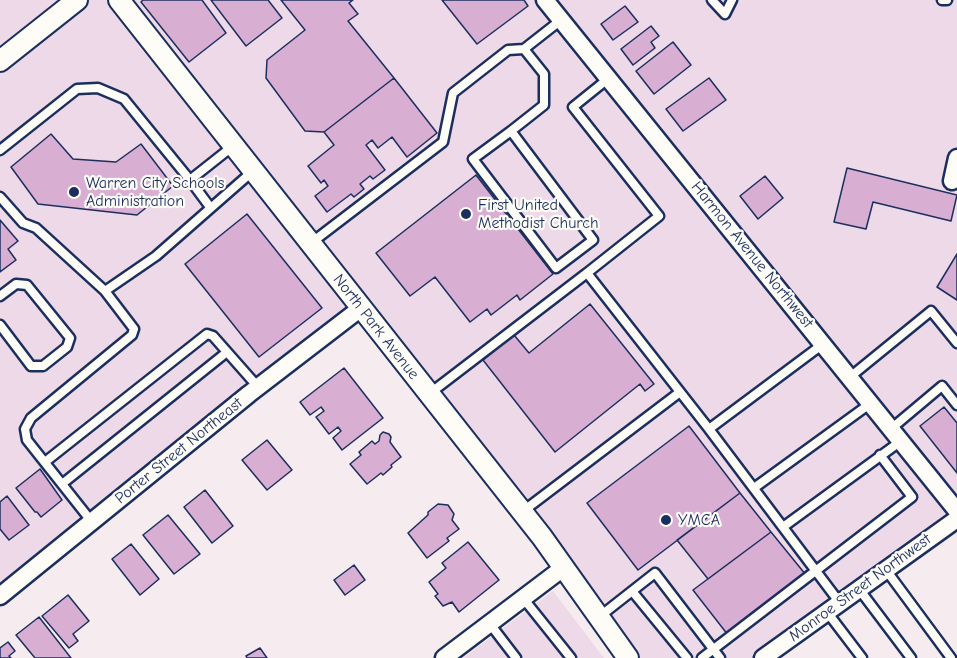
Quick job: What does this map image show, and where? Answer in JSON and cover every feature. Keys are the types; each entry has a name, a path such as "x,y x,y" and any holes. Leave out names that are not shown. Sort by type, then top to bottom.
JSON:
{"street":[{"path":"0,61 77,0"},
{"name":"North Park Avenue","path":"119,0 522,512 628,658"},
{"name":"Harmon Avenue Northwest","path":"545,0 957,511"},
{"path":"952,181 957,158"},
{"name":"Porter Street Northeast","path":"0,596 258,387 362,308"},
{"name":"Monroe Street Northwest","path":"764,658 957,519"},
{"path":"444,658 563,568"}],"lane":[{"path":"712,0 725,14 732,0"},
{"path":"942,0 947,0"},
{"path":"311,243 443,142 453,93 508,50 525,49 561,20"},
{"path":"511,131 593,240 556,268 472,159 544,105 544,74 525,49"},
{"path":"429,394 659,216 573,107 609,78"},
{"path":"0,150 77,88 98,88 124,99 210,207"},
{"path":"190,180 233,146"},
{"path":"105,291 156,256 253,171"},
{"path":"0,197 23,223 36,228 105,291 134,329 132,335 31,418 25,429 27,440 92,522"},
{"path":"587,273 815,570 833,608 862,658"},
{"path":"0,296 16,284 27,285 70,338 67,347 43,366 31,366 0,325"},
{"path":"850,377 931,311 956,339"},
{"path":"45,462 207,334 213,336 258,387"},
{"path":"709,429 824,344"},
{"path":"62,484 227,352"},
{"path":"783,527 880,455 896,434 942,386 957,405"},
{"path":"522,512 680,392"},
{"path":"754,488 871,403"},
{"path":"702,658 912,497 880,455"},
{"path":"886,570 951,658"},
{"path":"599,617 655,573 720,658"},
{"path":"859,589 911,658"},
{"path":"632,591 687,658"},
{"path":"524,598 571,658"},
{"path":"490,624 516,658"}],"shaded area":[{"path":"0,0 957,0 957,519 763,658 628,658 361,309 0,596"},
{"path":"553,591 604,658 463,658"}],"building":[{"path":"143,0 202,0 226,33 189,62 141,2"},
{"path":"211,0 268,0 282,18 246,46"},
{"path":"281,0 353,0 349,3 358,14 348,21 394,78 324,132 305,131 266,78 267,60 305,30"},
{"path":"442,0 524,0 528,6 477,44"},
{"path":"625,6 638,22 613,40 601,24"},
{"path":"651,26 659,36 651,42 655,48 633,65 621,49"},
{"path":"673,42 691,65 654,94 636,71"},
{"path":"394,78 437,133 407,157 392,137 378,148 372,140 366,145 385,170 373,179 370,176 360,184 364,189 354,197 351,194 327,212 315,196 328,186 324,180 321,183 308,166 334,145 324,132"},
{"path":"709,78 726,100 683,131 666,109"},
{"path":"51,134 73,159 116,162 141,144 173,186 137,215 38,204 11,167"},
{"path":"847,168 957,195 951,221 873,202 866,229 834,222"},
{"name":"First United Methodist Church","path":"476,175 553,274 520,300 517,295 491,315 487,309 470,322 435,277 410,296 376,253"},
{"path":"765,176 783,198 758,219 740,196"},
{"path":"247,214 322,308 259,357 185,264"},
{"path":"0,220 18,241 8,249 16,260 0,272"},
{"path":"957,254 957,300 937,287"},
{"path":"590,304 654,384 645,391 640,384 555,452 483,360 514,335 529,353"},
{"path":"344,368 383,418 342,450 333,438 341,431 338,427 329,434 316,417 324,411 321,407 310,415 300,402"},
{"path":"944,407 957,423 957,473 920,426"},
{"path":"689,426 740,493 638,570 587,503"},
{"path":"383,432 389,434 390,442 401,457 383,475 381,473 367,484 350,464 372,441 375,444 379,441"},
{"path":"267,440 292,470 267,490 242,460"},
{"path":"40,469 62,500 41,517 16,488"},
{"path":"205,490 233,526 212,543 184,507"},
{"path":"740,493 771,532 708,579 677,540"},
{"path":"7,496 29,525 9,540 0,529 0,502"},
{"path":"438,504 448,505 454,514 452,520 459,529 447,538 449,541 427,558 408,533"},
{"path":"168,515 200,554 174,574 143,535"},
{"path":"771,532 806,575 728,635 693,590"},
{"path":"468,542 499,580 459,612 452,602 443,606 435,596 438,594 429,582 446,568 442,563"},
{"path":"131,544 159,579 140,595 112,559"},
{"path":"354,565 365,580 345,595 334,580"},
{"path":"68,595 89,621 73,634 78,641 69,648 42,616"},
{"path":"39,617 71,658 35,658 16,635"},
{"path":"8,642 15,651 9,656 11,658 0,658 0,648"},
{"path":"260,648 267,658 247,658 246,656"}],"place":[{"name":"Warren City Schools Administration","path":"74,192"},
{"name":"First United Methodist Church","path":"466,214"},
{"name":"YMCA","path":"666,520"}]}
